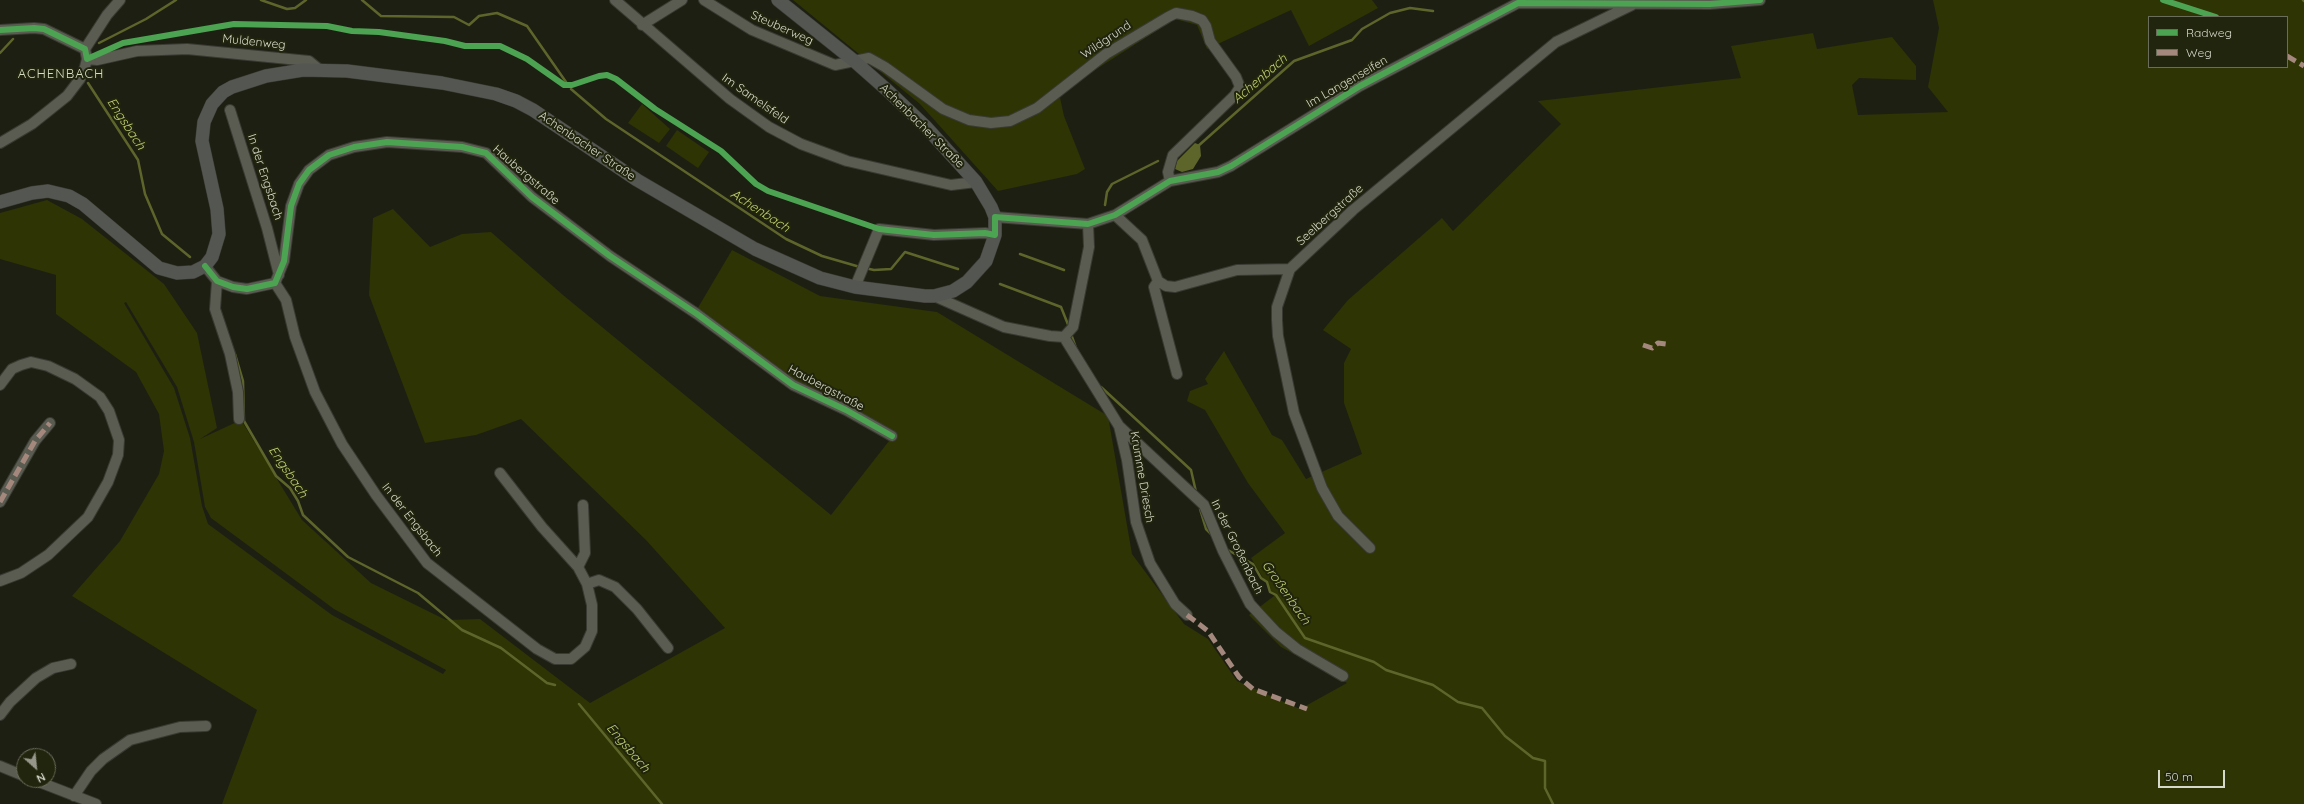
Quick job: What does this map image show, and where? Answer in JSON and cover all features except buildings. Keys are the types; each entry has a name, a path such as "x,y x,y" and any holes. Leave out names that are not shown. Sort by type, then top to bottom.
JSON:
{"main road":[{"name":"Achenbacher Straße","path":"205,266 212,257 219,234 218,215 202,141 204,122 209,108 217,98 232,87 266,76 320,70 372,74 442,83 496,94 516,101 533,110 636,180 755,248 820,278 855,287 934,296 953,291 978,273 986,261 995,235 995,217 988,200 976,182 925,126 853,60 778,0"},
{"path":"0,202 32,193 48,191 63,194 83,204 159,268 171,272 186,273 205,266"}],"street":[{"path":"0,143 32,124 67,96 80,78 86,54 107,15 120,0"},
{"name":"Im Samelsfeld","path":"615,0 642,25 730,99 769,128 801,144 847,161 951,185 976,182"},
{"path":"642,25 682,0"},
{"name":"Steuberweg","path":"704,0 752,30 835,65 853,60"},
{"name":"Im Langenseifen","path":"995,217 1088,224 1116,215 1170,181 1218,172 1231,166 1360,86 1518,3 1634,4 1760,0"},
{"name":"Seelbergstraße","path":"1370,548 1338,516 1322,488 1294,413 1278,336 1277,320 1277,307 1290,269 1353,210 1556,42 1634,4"},
{"name":"Wildgrund","path":"853,60 869,58 885,67 943,109 969,120 991,123 1004,122 1037,108 1106,54 1145,30 1176,13 1192,16 1202,20 1206,26 1210,41 1236,77 1240,87 1235,95 1172,155 1168,172 1170,181"},
{"path":"0,30 34,28 54,33 86,54"},
{"name":"Muldenweg","path":"86,54 97,60 136,50 187,49 309,61 320,70"},
{"name":"In der Engsbach","path":"230,110 230,117 267,228 277,279 286,300 295,337 315,392 342,444 376,495 427,563 537,649 555,658 571,659 585,647 592,631 592,605 587,584 578,567 542,527 500,473"},
{"name":"Haubergstraße","path":"277,279 284,261 291,206 303,177 318,162 329,155 354,147 386,142 468,148 486,153 532,197 550,211 610,256 697,314 792,385 846,410 892,436"},
{"path":"1116,215 1142,240 1158,281 1166,286 1175,287 1237,270 1290,269"},
{"path":"934,296 1004,327 1050,336 1064,337 1073,327 1076,313 1089,247 1088,224"},
{"path":"855,287 879,229 934,235 985,233 995,235"},
{"path":"205,266 218,281 247,289 277,279"},
{"path":"218,281 215,309 233,369 238,392 239,419"},
{"path":"1158,281 1154,287 1177,374"},
{"name":"In der Großenbach","path":"1064,337 1120,426 1204,505 1223,551 1247,598 1264,622 1297,649 1343,676"},
{"path":"0,385 7,375 21,365 30,362 48,366 75,379 100,397 109,411 119,440 118,455 108,482 88,517 48,555 21,573 0,581"},
{"path":"0,502 35,441 50,423"},
{"name":"Krumme Driesch","path":"1120,426 1127,460 1136,522 1150,563 1175,604 1187,615"},
{"path":"578,567 585,553 583,505"},
{"path":"587,584 598,580 614,587 637,609 668,648"},
{"path":"0,715 10,702 36,678 52,668 71,664"},
{"path":"74,796 91,770 103,759 130,740 180,727 206,726"},
{"path":"0,766 16,773"},
{"path":"54,788 96,804"}],"shaded area":[{"path":"793,0 1372,0 1378,8 1309,46 1291,10 1207,49 1197,25 1175,19 1059,93 1064,116 1085,169 1077,174 998,191 920,104"},
{"path":"1933,0 2304,0 2304,804 222,804 257,710 72,596 120,541 159,474 164,451 159,414 136,372 56,314 56,275 0,259 0,213 47,200 82,219 164,284 197,333 217,428 200,439 241,420 302,520 371,583 446,620 480,619 590,703 725,628 646,540 521,419 476,435 425,443 369,295 373,218 393,209 430,247 462,234 491,232 563,295 831,515 889,441 844,413 783,381 696,311 732,250 820,296 937,312 1108,416 1132,554 1184,624 1208,639 1237,681 1300,709 1347,683 1281,647 1249,615 1274,596 1251,558 1285,533 1248,483 1205,410 1187,401 1190,391 1208,384 1205,379 1224,351 1272,435 1282,440 1306,479 1362,454 1344,403 1344,363 1351,349 1323,330 1348,300 1442,218 1453,231 1561,124 1538,101 1741,78 1731,46 1813,33 1817,49 1892,37 1916,66 1916,80 1859,78 1852,85 1858,115 1948,112 1928,87 1939,28","holes":["126,302 177,387 194,442 205,507 211,518 334,609 446,670 443,674 332,615 208,524 202,506 190,438 174,388 124,303"]},
{"path":"642,104 670,129 659,143 628,123"},
{"path":"677,130 709,152 698,168 666,146"},
{"path":"1195,143 1200,145 1201,156 1193,169 1182,172 1175,169 1177,161"}],"waterway":[{"name":"Achenbach","path":"99,43 146,19 176,0"},
{"name":"Achenbach","path":"261,0 287,9 295,8 306,0"},
{"name":"Achenbach","path":"362,0 381,16 454,17 469,25 479,16 497,13 527,26 566,82"},
{"name":"Achenbach","path":"1197,147 1294,61 1352,40 1362,29 1390,13 1410,8 1433,11"},
{"name":"Achenbach","path":"0,53 13,39"},
{"name":"Engsbach","path":"88,83 138,160 145,194 162,234 190,257"},
{"name":"Achenbach","path":"571,89 606,119 786,239 822,256 860,267"},
{"name":"Achenbach","path":"1105,205 1107,192 1112,184 1158,161"},
{"name":"Achenbach","path":"865,268 874,270 891,269 905,252 958,269"},
{"name":"Achenbach","path":"1020,254 1064,270"},
{"name":"Großenbach","path":"1000,284 1061,307 1069,327"},
{"name":"Großenbach","path":"1071,334 1076,348"},
{"name":"Engsbach","path":"235,354 243,381 244,421 276,476 290,488 298,501 303,515 348,557 418,593 462,630 501,648 547,683 555,685"},
{"name":"Großenbach","path":"1101,387 1191,470 1196,492"},
{"name":"Großenbach","path":"1200,509 1206,529 1213,536"},
{"name":"Großenbach","path":"1226,549 1253,564 1261,578 1267,582 1270,592 1276,595 1305,638 1374,662 1386,670 1433,685 1458,702 1482,708 1505,736 1533,758 1545,761 1545,788 1553,804"},
{"name":"Engsbach","path":"579,704 662,804"}],"marked path":[{"path":"2288,57 2304,66"},
{"path":"1643,345 1652,348 1658,343 1666,344"},
{"path":"0,502 35,441 50,423"},
{"path":"1187,615 1208,631 1239,677 1253,689 1307,709"}],"cycle path":[{"path":"0,30 34,28 44,29 85,49 87,59 123,43 234,24 327,26 352,31 379,32 445,41 465,46 500,46 527,59 564,85 572,85 599,76 607,75 616,79 655,109 721,151 756,184 768,191 879,229 934,235 985,233 995,235 995,217 1088,224 1115,215 1170,181 1218,172 1231,166 1360,86 1518,3 1710,4 1760,0"},
{"path":"2163,0 2213,16"},
{"path":"205,266 217,281 233,287 247,289 275,283 284,261 291,206 299,184 309,170 329,155 354,147 387,142 462,147 486,153 532,197 610,256 697,314 793,385 846,410 892,436"}],"district":[{"name":"ACHENBACH","path":"61,74"}]}
